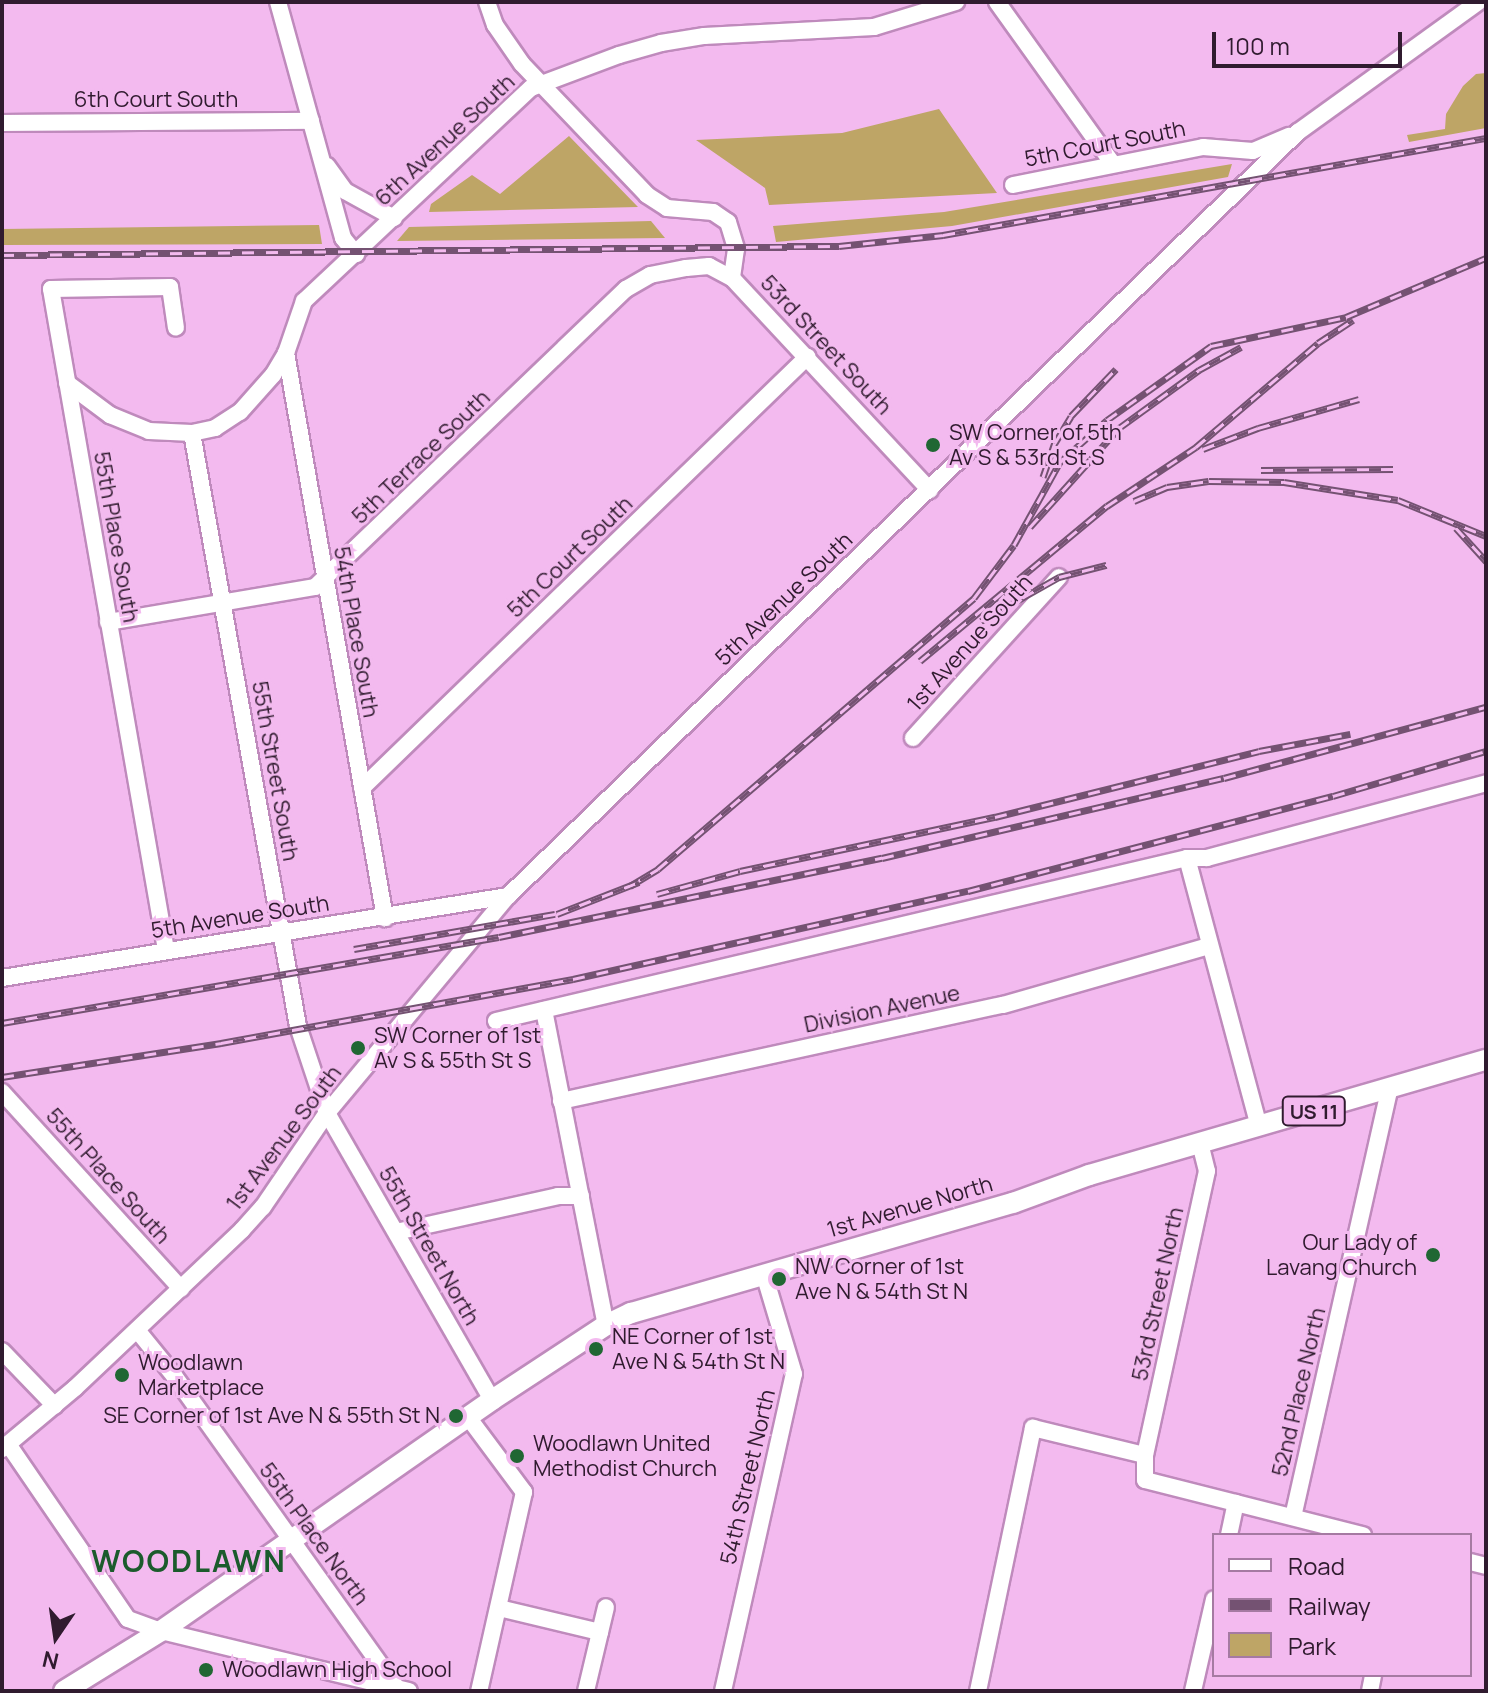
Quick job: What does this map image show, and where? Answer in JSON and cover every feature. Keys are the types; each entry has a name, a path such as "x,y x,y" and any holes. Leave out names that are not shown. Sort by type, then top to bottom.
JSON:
{"main road":[{"name":"1st Avenue North","path":"64,1691 161,1631 292,1542 492,1400 606,1325 631,1313 1013,1203 1089,1175 1486,1060"}],"street":[{"path":"278,2 343,238 356,254"},
{"name":"53rd Street South","path":"487,2 495,25 540,84 653,200 667,208 707,210 724,218 734,233 736,249 732,278 930,490"},
{"name":"6th Avenue South","path":"67,383 110,415 149,431 192,433 215,428 240,412 273,375 286,353 304,301 523,94 540,84 619,55 672,41 874,27 956,2"},
{"path":"997,2 1113,164"},
{"name":"5th Avenue South","path":"2,978 508,896 1298,132 1478,2"},
{"name":"6th Court South","path":"2,123 311,121"},
{"name":"5th Court South","path":"1013,185 1203,147 1253,151 1298,132"},
{"path":"322,158 345,191 394,218"},
{"name":"5th Terrace South","path":"108,622 315,587 325,581 626,289 650,275 686,268 709,266 732,278"},
{"name":"55th Place South","path":"166,950 51,289 170,287 176,328"},
{"name":"54th Place South","path":"286,353 385,918"},
{"name":"5th Court South","path":"362,788 807,357"},
{"name":"55th Street South","path":"192,433 298,1026 327,1113"},
{"name":"1st Avenue South","path":"913,738 1059,577"},
{"path":"496,1021 1187,858 1207,858 1486,783"},
{"path":"1187,858 1259,1127"},
{"name":"1st Avenue South","path":"5,1446 55,1406 181,1289 263,1207 327,1113 508,896"},
{"name":"Division Avenue","path":"561,1101 1003,1005 1209,946"},
{"path":"544,1010 606,1325"},
{"name":"52nd Place North","path":"1293,1517 1390,1088"},
{"name":"55th Place South","path":"2,1092 181,1289"},
{"name":"55th Street North","path":"327,1113 492,1400"},
{"name":"53rd Street North","path":"1145,1455 1207,1171 1200,1143"},
{"path":"396,1232 558,1196 581,1196"},
{"name":"54th Street North","path":"723,1691 794,1374 764,1274"},
{"name":"55th Place North","path":"137,1330 175,1377 292,1542 403,1690"},
{"path":"2,1351 55,1406"},
{"path":"468,1417 524,1492 479,1691"},
{"path":"978,1691 1033,1428 1145,1455 1145,1480 1355,1533"},
{"path":"5,1446 128,1619 161,1631 403,1690"},
{"path":"1229,1533 1236,1503"},
{"path":"586,1691 606,1607"},
{"path":"499,1608 600,1632"},
{"path":"1193,1691 1212,1608"}],"green space":[{"path":"1486,73 1486,128 1409,142 1407,135 1445,129 1446,114 1463,86 1476,74"},
{"path":"939,109 997,193 769,205 765,188 696,140 842,133"},
{"path":"569,136 638,207 429,212 431,204 472,175 500,194"},
{"path":"1232,164 1228,177 952,226 776,242 773,226 944,212"},
{"path":"651,221 665,238 397,241 409,227"},
{"path":"319,225 322,244 2,245 2,229"}],"railway":[{"path":"2,255 839,246 943,235 1486,138"},
{"path":"630,886 658,869 974,598 1014,545 1060,462 1107,420 1211,346 1346,317 1486,258"},
{"path":"920,661 1107,506 1196,447 1318,343 1353,320"},
{"path":"1030,527 1119,428 1199,370 1241,347"},
{"path":"1043,477 1055,443 1071,416 1116,369"},
{"path":"1203,449 1258,428 1359,399"},
{"path":"1261,470 1393,469"},
{"path":"1134,501 1167,487 1209,481 1284,482 1398,500 1486,536"},
{"path":"1456,528 1486,561"},
{"path":"981,621 1059,577 1106,565"},
{"path":"2,1023 499,937 882,858 1224,778 1486,707"},
{"path":"657,894 740,871 995,817 1259,751 1350,734"},
{"path":"2,1077 221,1043 573,979 968,891 1333,796 1486,751"},
{"path":"557,914 639,882"},
{"path":"354,949 555,914"}],"place":[{"name":"SW Corner of 5th Av S & 53rd St S","path":"933,445"},
{"name":"SW Corner of 1st Av S & 55th St S","path":"358,1048"},
{"name":"Our Lady of Lavang Church","path":"1433,1255"},
{"name":"NW Corner of 1st Ave N & 54th St N","path":"779,1279"},
{"name":"NE Corner of 1st Ave N & 54th St N","path":"596,1349"},
{"name":"Woodlawn Marketplace","path":"122,1375"},
{"name":"SE Corner of 1st Ave N & 55th St N","path":"456,1416"},
{"name":"Woodlawn United Methodist Church","path":"517,1456"},
{"name":"Woodlawn High School","path":"206,1670"}],"district":[{"name":"WOODLAWN","path":"189,1561"}]}
